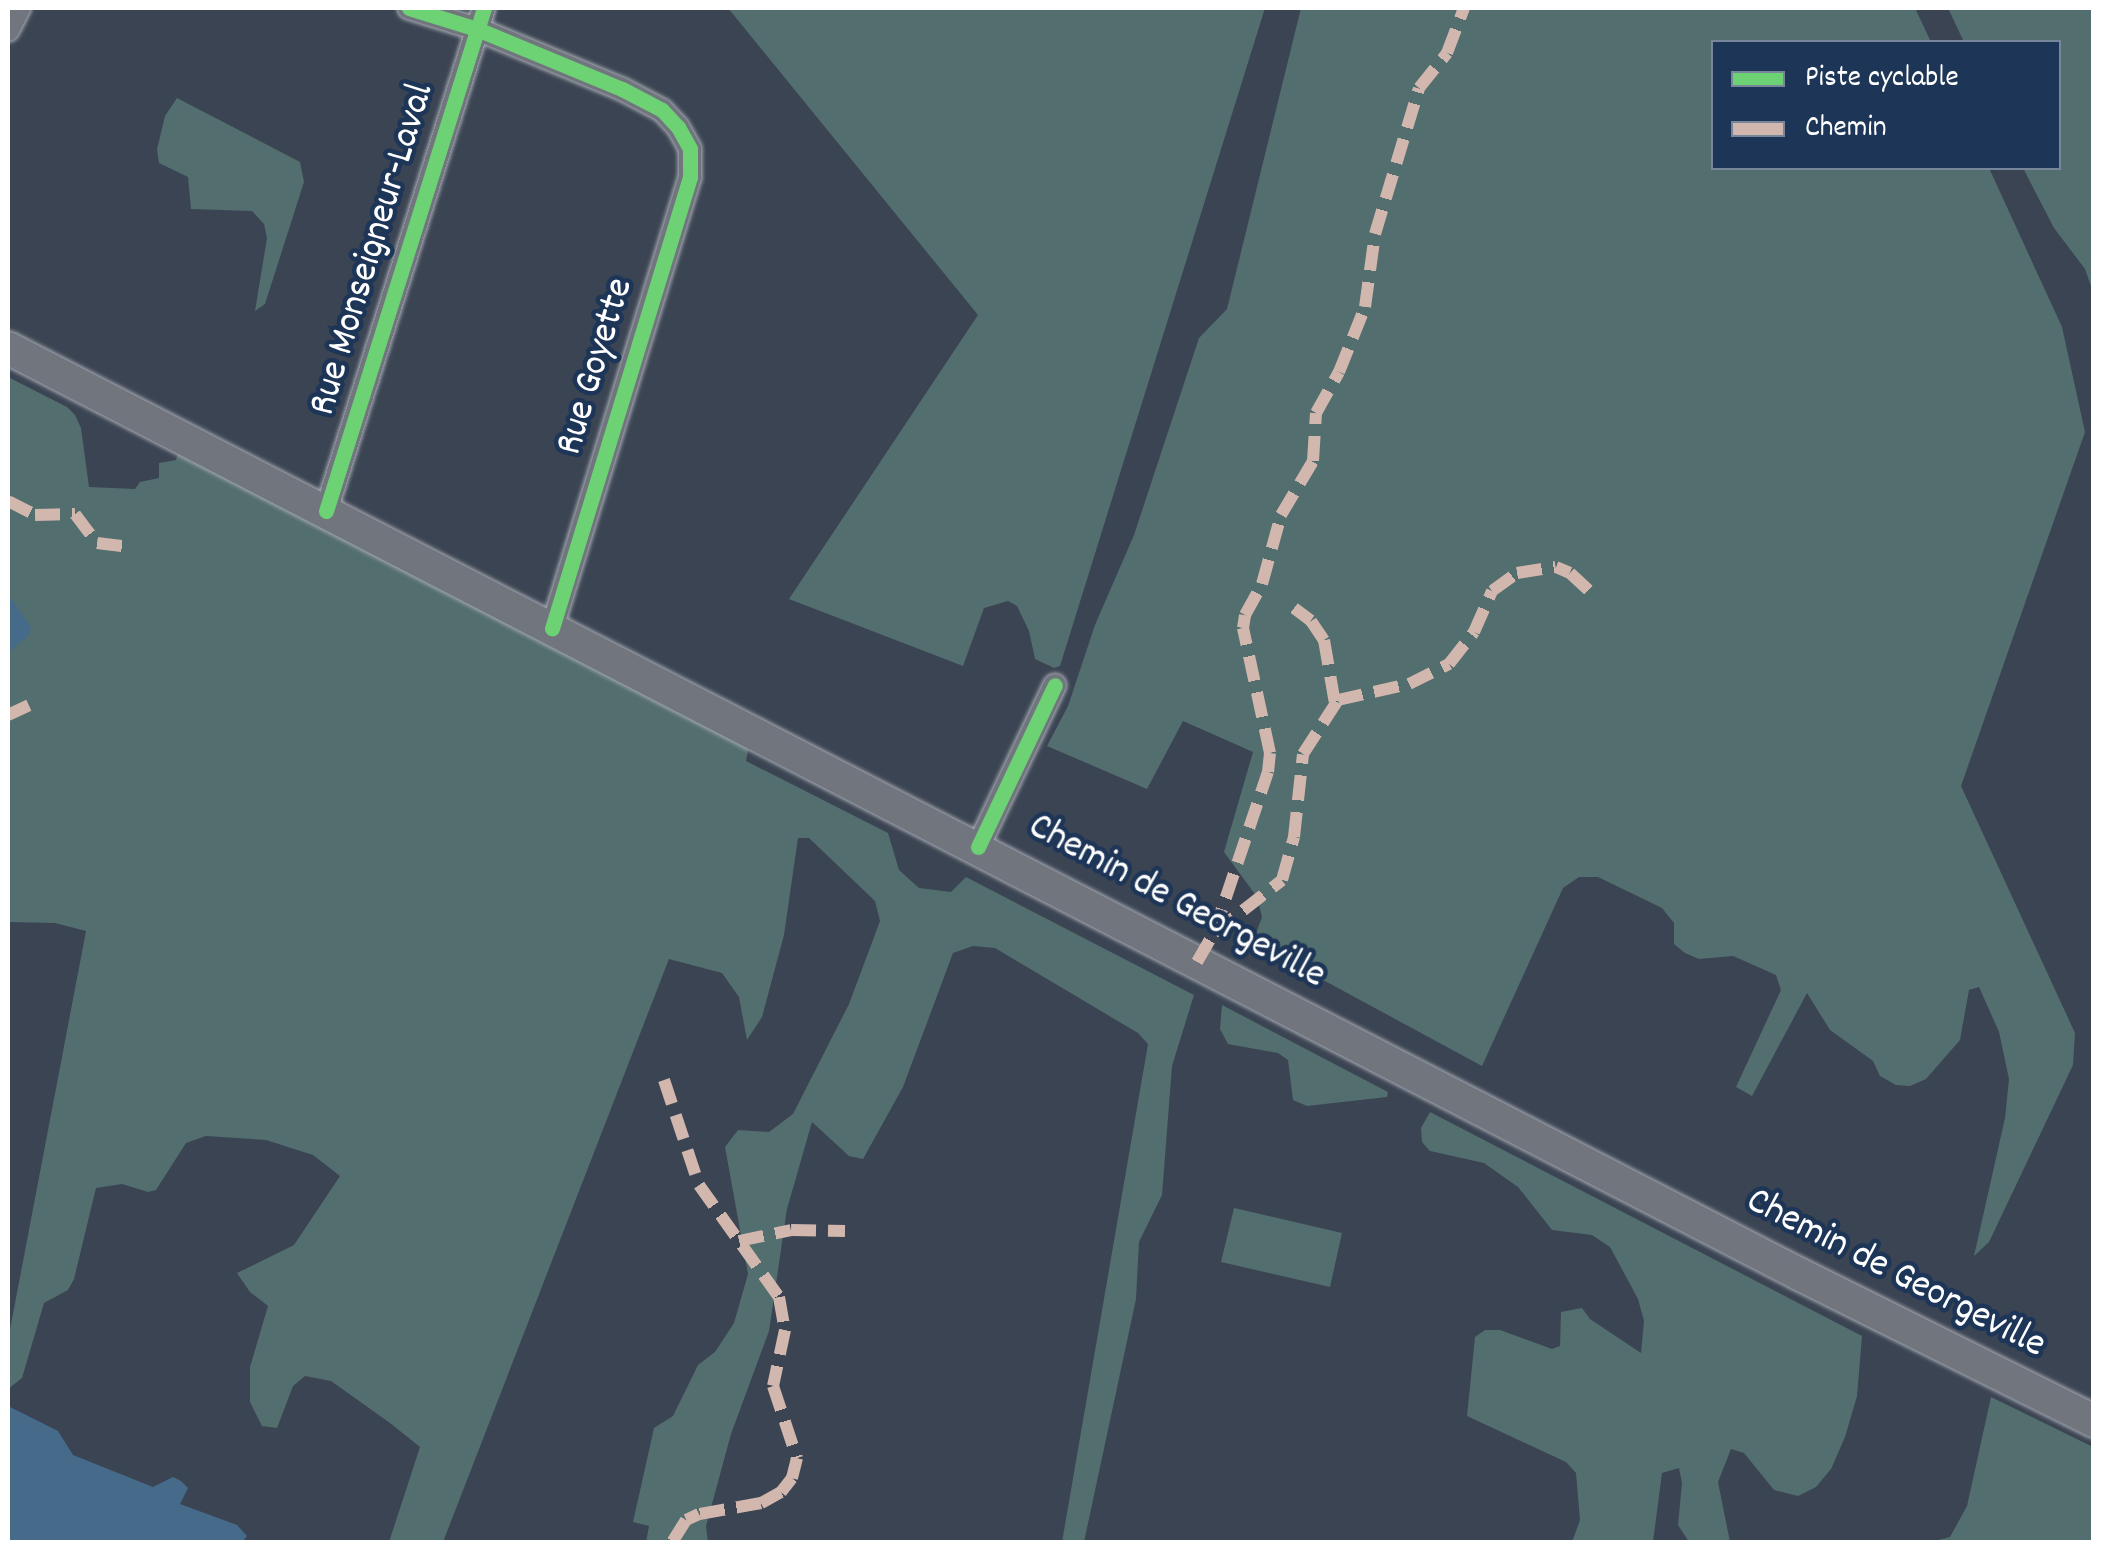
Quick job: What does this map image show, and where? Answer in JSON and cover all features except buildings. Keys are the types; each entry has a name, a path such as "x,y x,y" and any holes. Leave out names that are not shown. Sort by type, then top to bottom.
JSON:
{"main road":[{"name":"Chemin de Georgeville","path":"8,348 1782,1266 2094,1422"}],"street":[{"path":"8,30 19,8"},
{"path":"409,8 480,18"},
{"name":"Rue Goyette","path":"480,18 662,110 678,127 690,150 690,176 552,628"},
{"name":"Rue Monseigneur-Laval","path":"326,511 480,18"},
{"path":"978,847 1055,685"}],"green space":[{"path":"728,8 1265,8 1060,666 1054,668 1035,659 1029,631 1017,606 1008,601 984,608 963,666 789,599 978,315"},
{"path":"1301,8 1915,8 1930,40 1711,40 1711,170 1990,170 2062,327 2085,432 1961,786 2075,1033 2073,1065 1989,1242 1974,1256 2005,1118 2009,1079 1999,1032 1979,987 1969,990 1960,1040 1926,1079 1910,1086 1896,1085 1880,1076 1873,1061 1830,1030 1807,993 1752,1096 1736,1087 1781,990 1776,975 1733,956 1699,959 1685,953 1674,944 1674,923 1662,908 1598,877 1579,877 1563,888 1482,1066 1253,942 1262,917 1257,897 1224,852 1253,752 1183,721 1147,789 1047,746 1068,706 1095,625 1134,535 1199,338 1227,309"},
{"path":"1948,8 2093,8 2093,292 2085,269 2054,228 2024,170 2061,170 2061,40 1963,40"},
{"path":"177,98 300,162 304,182 265,304 255,311 267,238 264,224 252,211 191,209 188,177 159,163 157,149 165,116"},
{"path":"8,377 67,407 75,415 81,428 89,487 135,489 140,482 159,478 159,463 176,460 179,449 749,745 746,761 888,833 899,870 919,888 951,892 966,877 1194,995 1172,1066 1162,1195 1139,1242 1136,1299 1084,1542 1062,1542 1148,1044 1138,1033 995,948 973,946 953,953 903,1087 863,1159 849,1156 812,1122 787,1209 769,1331 731,1434 706,1526 708,1542 646,1542 649,1526 633,1522 654,1428 673,1416 698,1365 715,1352 734,1323 748,1274 725,1147 738,1130 769,1132 793,1114 849,1004 880,921 875,901 809,838 798,838 784,935 762,1017 747,1040 739,997 722,973 669,959 443,1542 389,1542 420,1447 390,1423 331,1381 305,1376 293,1386 277,1428 262,1426 250,1402 250,1367 268,1306 250,1292 237,1273 294,1245 340,1176 313,1155 266,1140 206,1136 186,1143 156,1190 148,1192 122,1184 96,1188 74,1279 68,1290 44,1303 22,1378 8,1389 8,1340 86,931 55,923 8,922"},
{"path":"1222,1005 1388,1092 1387,1097 1307,1106 1293,1100 1288,1060 1278,1053 1228,1044 1220,1029"},
{"path":"1430,1112 1862,1336 1857,1396 1845,1437 1831,1469 1816,1487 1798,1496 1774,1490 1744,1453 1731,1449 1718,1482 1730,1542 1689,1542 1678,1525 1682,1483 1679,1468 1662,1473 1653,1542 1572,1542 1580,1520 1576,1473 1566,1462 1467,1416 1475,1337 1485,1330 1500,1330 1552,1349 1560,1346 1561,1312 1582,1308 1590,1319 1641,1353 1644,1321 1638,1299 1610,1247 1592,1235 1552,1230 1518,1187 1484,1163 1430,1151 1422,1142 1421,1128"},
{"path":"1234,1208 1342,1233 1330,1287 1221,1262"},
{"path":"1991,1397 2093,1447 2093,1542 1931,1542 1950,1537 1967,1506"}],"water":[{"path":"8,594 31,627 29,635 8,653"},
{"path":"8,1406 58,1431 73,1455 153,1487 173,1477 181,1481 188,1488 180,1504 237,1525 247,1536 242,1542 8,1542"}],"marked path":[{"path":"1214,933 1268,772 1270,753 1243,628 1245,615 1262,584 1281,515 1313,461 1316,413 1339,372 1365,307 1375,234 1419,88 1447,53 1464,8"},
{"path":"8,501 35,515 75,514 97,543 128,547"},
{"path":"1197,962 1214,933 1282,880 1294,837 1303,754 1338,700 1409,684 1449,664 1474,632 1492,591 1517,573 1556,567 1570,573 1589,591"},
{"path":"1294,608 1311,621 1324,640 1335,704"},
{"path":"8,715 29,705"},
{"path":"664,1080 699,1185 779,1297 785,1330 773,1386 797,1458 792,1478 781,1492 761,1503 699,1514 686,1520 672,1542"},
{"path":"739,1241 791,1230 845,1231"}],"cycle path":[{"path":"409,8 477,29 622,89 662,110 678,127 690,149 690,177 552,628"},
{"path":"326,511 484,8"},
{"path":"978,847 1055,685"}]}
